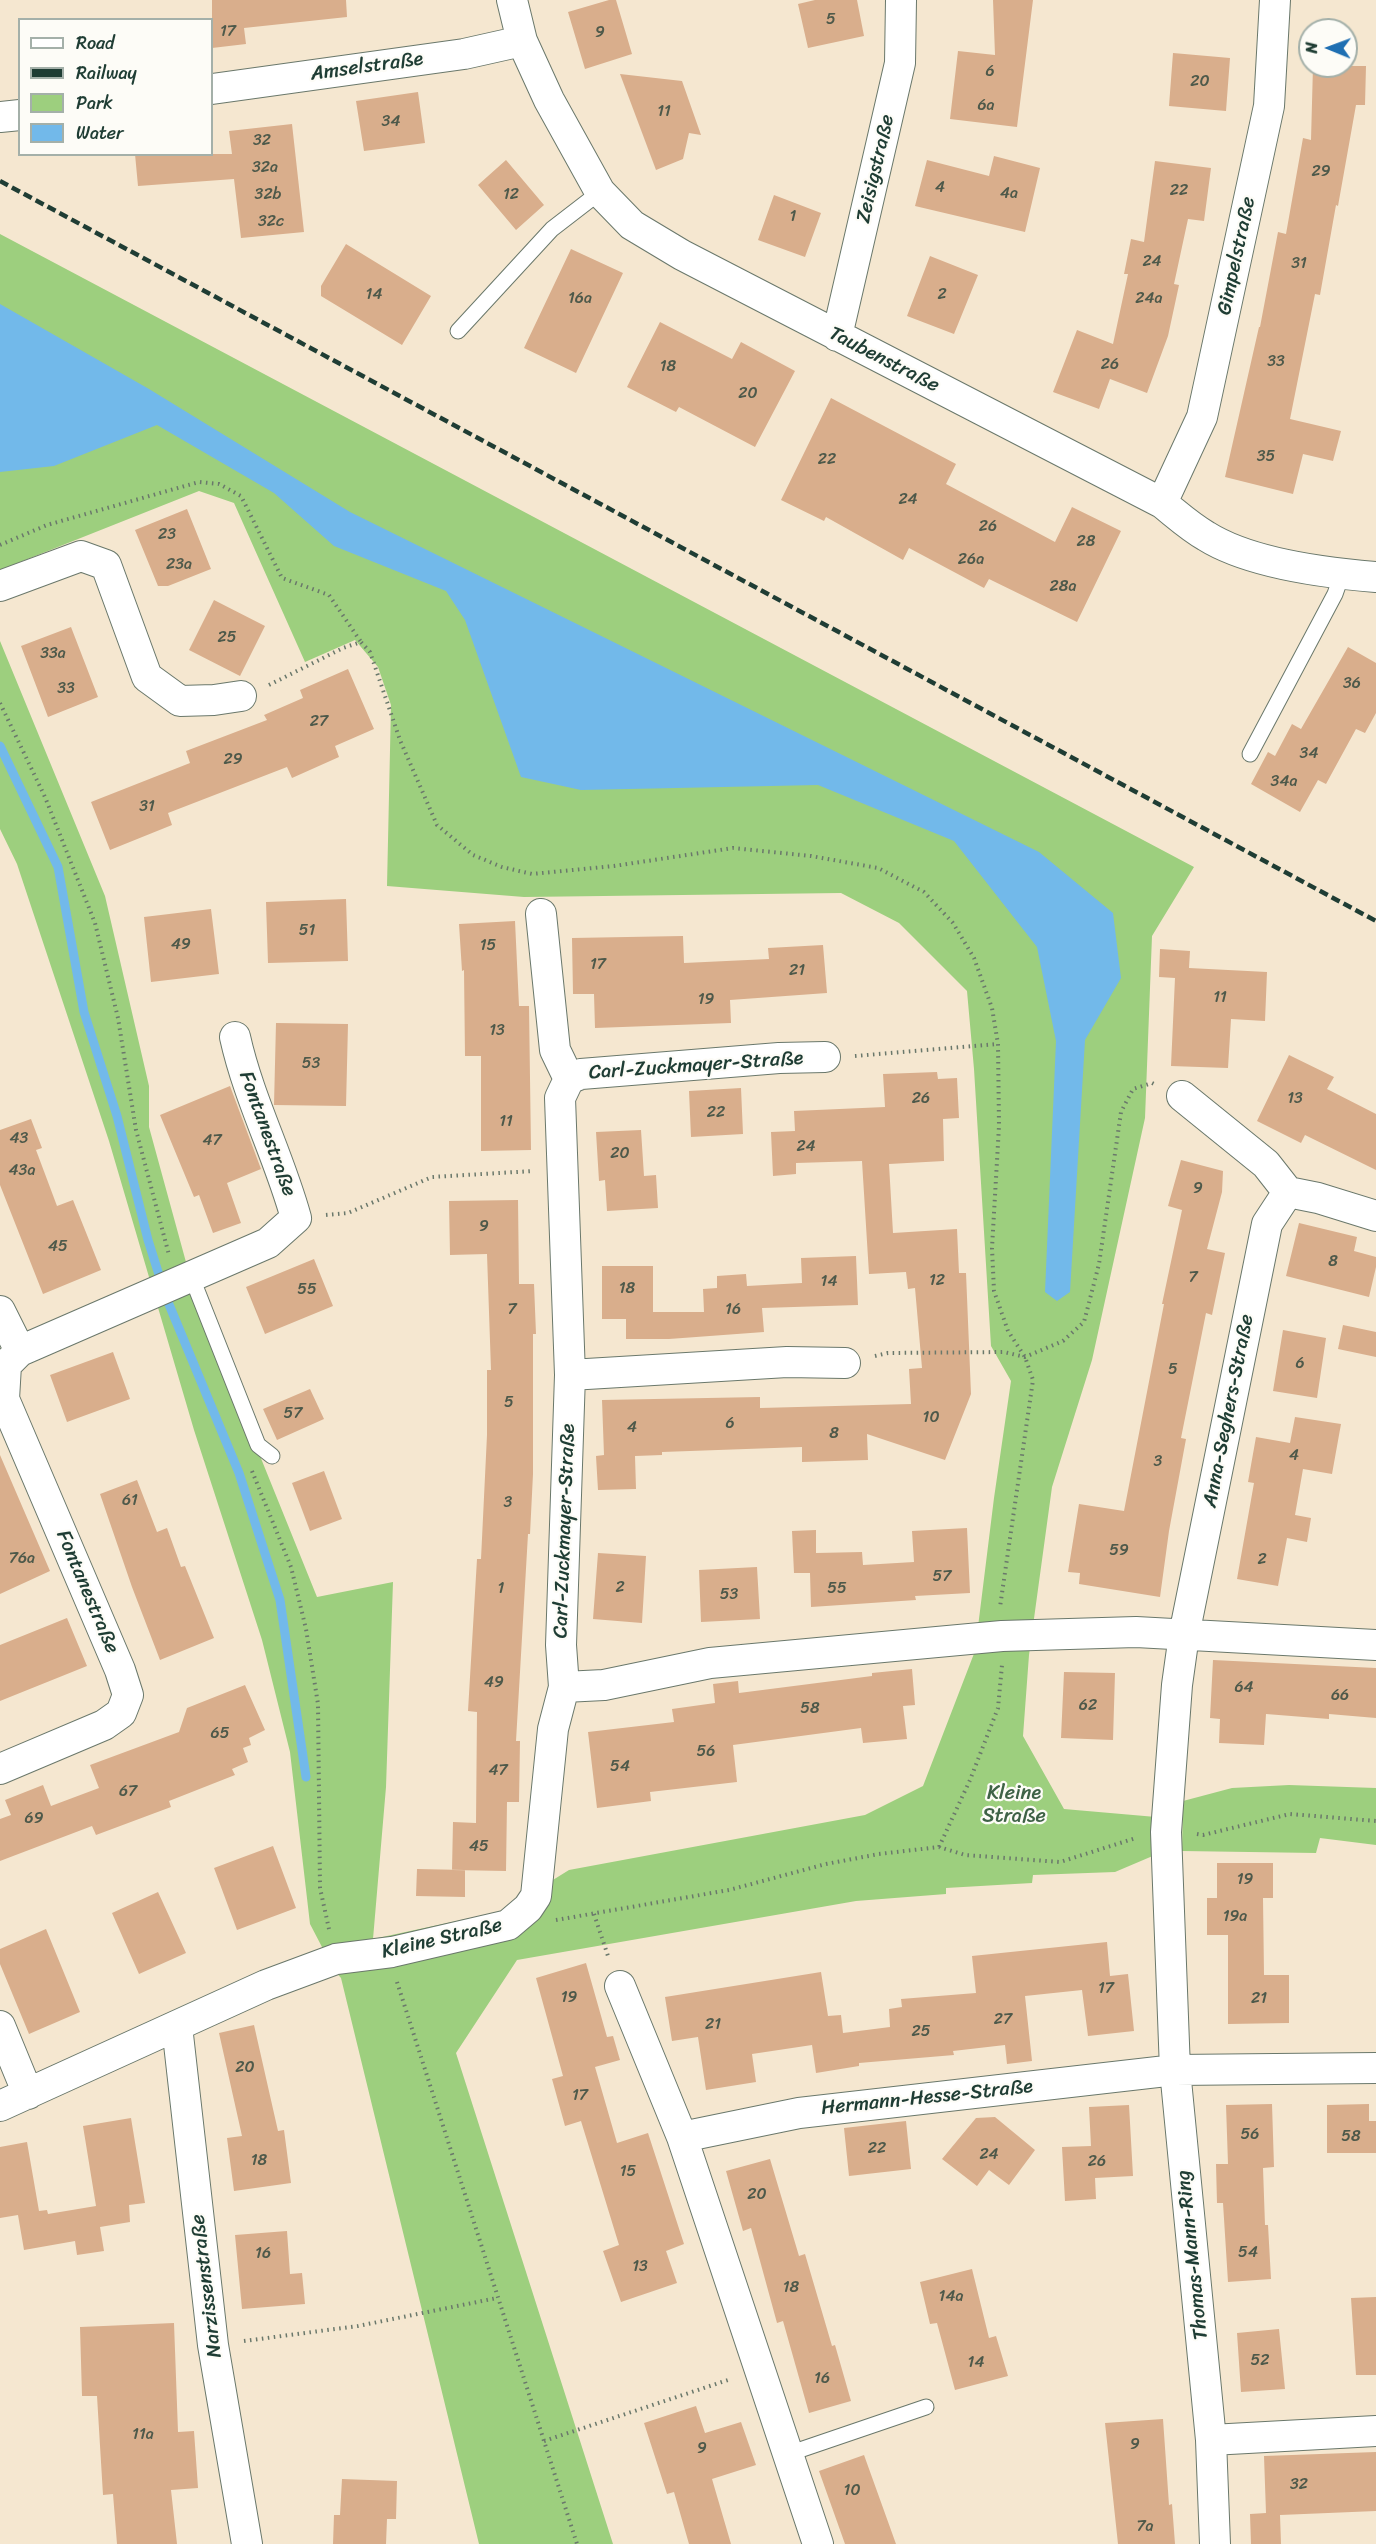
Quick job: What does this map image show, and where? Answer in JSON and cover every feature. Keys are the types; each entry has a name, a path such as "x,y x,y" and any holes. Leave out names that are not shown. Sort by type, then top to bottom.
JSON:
{"street":[{"name":"Taubenstraße","path":"512,0 522,40 564,130 600,192 632,225 837,336 1162,503 1207,537 1261,559 1342,574 1376,577"},
{"name":"Zeisigstraße","path":"837,336 900,63 901,0"},
{"name":"Gimpelstraße","path":"1162,503 1202,417 1269,106 1275,0"},
{"name":"Amselstraße","path":"213,89 464,54 522,40"},
{"path":"0,117 18,115"},
{"path":"0,586 81,556 106,565 147,677 180,701 241,696"},
{"name":"Carl-Zuckmayer-Straße","path":"541,914 555,1050 569,1079"},
{"name":"Fontanestraße","path":"0,1769 104,1725 121,1713 128,1695 120,1670 4,1399 6,1365 20,1351 268,1244 296,1218 286,1183 243,1074 235,1037"},
{"name":"Carl-Zuckmayer-Straße","path":"564,1687 561,1645 570,1375 560,1098 569,1079 581,1074 779,1058 825,1057"},
{"path":"1182,1096 1220,1124 1266,1164 1288,1192 1318,1198 1376,1216"},
{"name":"Anna-Seghers-Straße","path":"1184,1635 1267,1224 1288,1192"},
{"path":"0,1311 20,1351"},
{"path":"570,1375 787,1362 845,1363"},
{"path":"564,1687 604,1685 710,1663 1002,1636 1136,1632 1376,1645"},
{"path":"1166,1832 1177,1685 1184,1635"},
{"name":"Kleine Straße","path":"0,2106 266,1985 336,1959 392,1952 508,1926 528,1908 536,1896 553,1729 564,1687"},
{"name":"Thomas-Mann-Ring","path":"1166,1832 1175,2070 1211,2440 1215,2544"},
{"path":"620,1986 682,2137 818,2544"},
{"path":"0,2026 28,2094"},
{"name":"Narzissenstraße","path":"177,2026 213,2345 247,2544"},
{"path":"1175,2070 1376,2068"},
{"name":"Hermann-Hesse-Straße","path":"682,2137 799,2113 1175,2070"},
{"path":"1211,2440 1376,2431"}],"lane":[{"path":"458,331 552,229 600,192"},
{"path":"1250,754 1335,594 1342,574"},
{"path":"192,1278 258,1445 272,1456"},
{"path":"788,2454 926,2407"}],"path":[{"path":"0,545 47,525 199,482 219,484 241,496 282,578 329,595 370,652 400,740 437,825 473,855 502,867 532,874 614,866 733,848 811,856 878,868 924,892 953,923 974,958 989,998 998,1044 999,1126 992,1248 994,1291 1008,1331 1025,1357 1033,1380 999,1611 1002,1636 998,1708 970,1780 939,1847"},
{"path":"241,696 291,676 343,648 361,642"},
{"path":"825,1057 877,1055 998,1044"},
{"path":"845,1363 888,1353 1004,1352 1025,1357 1063,1341 1084,1322 1099,1264 1121,1112 1133,1089 1152,1083 1182,1096"},
{"path":"296,1218 348,1213 432,1177 562,1169"},
{"path":"528,1908 558,1921 729,1890 826,1864 879,1854 939,1847 966,1855 1060,1862 1148,1834 1166,1832 1203,1835 1290,1814 1376,1821"},
{"path":"594,1914 620,1986"},
{"path":"392,1952 396,1980 577,2544"},
{"path":"213,2345 358,2326 497,2298"},
{"path":"544,2441 759,2370"}],"green space":[{"path":"0,234 1194,867 1152,936 1145,1118 1092,1360 1052,1487 1029,1655 1023,1736 1064,1809 1156,1817 1155,1855 1115,1872 1033,1875 1032,1883 946,1888 946,1894 856,1901 517,1960 456,2053 613,2544 479,2544 341,1978 334,1970 310,1924 290,1752 262,1640 194,1430 109,1141 17,864 0,829 0,641 105,896 149,1086 149,1127 195,1295 317,1597 393,1582 386,1787 373,1939 503,1911 569,1870 865,1815 923,1786 975,1651 1011,1381 991,1346 967,991 899,923 841,893 524,897 387,886 391,705 378,667 355,640 305,662 234,503 199,491 0,570"},
{"path":"1289,1785 1376,1788 1376,1845 1320,1838 1316,1853 1182,1851 1183,1801 1232,1788"}],"water":[{"path":"0,304 149,389 350,512 1039,852 1113,913 1121,978 1085,1040 1070,1292 1057,1301 1045,1292 1056,1041 1037,947 954,841 818,785 581,790 521,777 465,620 446,591 334,546 274,493 157,425 54,466 0,472"}],"building":[{"path":"212,0 346,0 347,17 244,28 246,44 213,48"},
{"path":"616,0 632,54 585,69 568,12"},
{"path":"815,0 857,0 864,36 808,48 798,4"},
{"path":"993,0 1033,0 1017,127 950,119 958,51 995,55"},
{"path":"1173,53 1230,58 1226,111 1169,106"},
{"path":"1358,66 1366,66 1365,105 1356,105 1320,295 1315,294 1290,419 1341,431 1333,461 1303,454 1293,494 1225,477 1260,327 1278,232 1286,234 1303,138 1311,140 1313,78 1358,78"},
{"path":"620,74 682,81 701,135 689,133 683,159 656,170"},
{"path":"418,92 425,143 364,151 356,101"},
{"path":"292,124 304,232 241,238 234,179 138,186 135,156 232,154 229,131"},
{"path":"994,156 1040,168 1025,232 915,206 927,160 989,176"},
{"path":"506,160 544,205 516,230 478,185"},
{"path":"1155,161 1211,168 1204,221 1188,219 1174,284 1179,285 1168,336 1147,393 1110,379 1099,409 1053,392 1077,330 1113,344 1128,274 1124,274 1131,239 1144,242"},
{"path":"774,195 821,213 805,257 758,240"},
{"path":"346,244 431,296 402,345 321,296 321,286"},
{"path":"571,249 623,273 576,373 524,348"},
{"path":"930,256 978,275 954,334 907,316"},
{"path":"660,322 732,359 741,342 795,371 755,447 679,407 676,412 627,387"},
{"path":"831,398 956,464 946,484 1055,542 1072,507 1121,531 1077,622 989,579 984,588 909,548 903,560 826,517 824,521 781,500"},
{"path":"187,509 211,569 168,586 158,586 135,530"},
{"path":"214,600 265,626 240,676 189,650"},
{"path":"71,627 98,697 48,717 21,646"},
{"path":"1348,647 1376,663 1376,713 1365,733 1356,729 1326,784 1318,780 1300,812 1251,784 1268,752 1275,756 1292,724 1301,729"},
{"path":"348,669 374,729 335,746 339,757 292,778 287,767 168,813 172,825 110,850 91,802 190,763 186,751 267,720 264,715 303,698 300,690"},
{"path":"346,899 348,961 268,963 266,902"},
{"path":"211,909 219,974 151,982 144,917"},
{"path":"515,921 519,1006 529,1006 531,1150 481,1151 481,1056 465,1056 464,970 462,971 459,924"},
{"path":"683,936 684,963 769,959 768,948 823,945 827,993 730,1000 731,1023 595,1028 594,994 573,994 572,938"},
{"path":"1160,949 1190,951 1189,968 1267,972 1265,1021 1231,1019 1228,1068 1171,1066 1175,978 1159,977"},
{"path":"276,1023 348,1024 346,1106 274,1105"},
{"path":"1289,1055 1334,1077 1327,1089 1376,1114 1376,1170 1305,1135 1301,1143 1257,1121"},
{"path":"937,1072 938,1079 957,1078 959,1118 943,1119 944,1161 889,1164 893,1233 957,1229 959,1273 966,1273 971,1394 945,1460 867,1434 868,1460 802,1462 802,1447 662,1452 662,1455 635,1456 636,1489 598,1490 596,1456 604,1455 602,1400 760,1397 760,1408 911,1404 909,1369 922,1368 915,1288 908,1289 906,1272 869,1274 862,1161 796,1163 796,1174 773,1176 771,1132 795,1131 794,1111 885,1107 883,1074"},
{"path":"230,1086 261,1169 227,1183 241,1223 213,1233 199,1195 194,1197 160,1115"},
{"path":"741,1088 743,1134 691,1137 689,1091"},
{"path":"31,1119 42,1148 36,1150 57,1206 73,1200 101,1270 43,1294 0,1185 0,1130"},
{"path":"641,1130 644,1176 656,1175 658,1208 607,1211 605,1180 599,1181 596,1132"},
{"path":"1181,1160 1223,1171 1222,1192 1207,1249 1225,1253 1212,1315 1206,1313 1181,1438 1186,1439 1169,1531 1160,1597 1079,1584 1080,1573 1068,1572 1079,1504 1124,1511 1164,1304 1162,1304 1182,1210 1168,1206"},
{"path":"518,1200 519,1284 534,1284 536,1334 533,1334 533,1474 516,1741 520,1741 519,1802 507,1802 506,1871 452,1870 453,1822 476,1823 477,1712 468,1711 477,1559 481,1559 487,1435 487,1370 491,1370 487,1254 450,1255 449,1201"},
{"path":"1299,1223 1357,1237 1354,1251 1376,1257 1369,1297 1286,1276"},
{"path":"856,1256 858,1305 762,1308 764,1332 669,1339 626,1339 626,1319 602,1319 602,1266 653,1266 653,1312 704,1312 703,1289 717,1288 717,1276 746,1274 747,1286 802,1283 801,1258"},
{"path":"314,1259 333,1306 265,1334 246,1287"},
{"path":"1343,1325 1376,1332 1376,1357 1338,1349"},
{"path":"1283,1330 1326,1338 1317,1398 1273,1391"},
{"path":"113,1352 130,1399 67,1422 50,1375"},
{"path":"310,1389 324,1419 277,1440 263,1409"},
{"path":"1295,1417 1341,1424 1332,1474 1303,1469 1295,1515 1311,1518 1307,1542 1287,1538 1278,1586 1237,1579 1254,1483 1248,1482 1256,1437 1290,1443"},
{"path":"0,1455 50,1571 0,1594"},
{"path":"324,1471 342,1519 310,1531 292,1483"},
{"path":"137,1480 157,1532 167,1528 181,1567 185,1566 214,1638 160,1660 100,1494"},
{"path":"967,1528 970,1593 915,1596 916,1600 811,1607 810,1573 794,1573 792,1531 816,1530 816,1553 862,1552 863,1565 914,1562 912,1531"},
{"path":"598,1553 646,1556 642,1623 593,1619"},
{"path":"757,1567 760,1619 701,1622 699,1570"},
{"path":"67,1618 87,1666 0,1701 0,1645"},
{"path":"1213,1660 1376,1668 1376,1718 1329,1714 1329,1719 1266,1714 1264,1745 1219,1743 1220,1719 1210,1718"},
{"path":"912,1669 915,1705 903,1706 907,1739 863,1743 861,1728 733,1745 737,1782 650,1792 651,1801 597,1808 588,1732 674,1722 672,1709 715,1703 713,1684 738,1681 739,1693"},
{"path":"1064,1672 1115,1673 1113,1740 1061,1738"},
{"path":"245,1685 265,1730 249,1738 251,1745 243,1748 248,1762 232,1769 235,1775 169,1801 171,1807 96,1835 92,1826 0,1861 0,1819 11,1815 5,1800 43,1785 51,1806 99,1788 90,1765 179,1732 187,1708"},
{"path":"273,1846 296,1908 237,1930 214,1868"},
{"path":"1217,1863 1273,1863 1273,1898 1263,1898 1264,1975 1289,1975 1289,2023 1228,2024 1228,1935 1207,1935 1207,1898 1217,1898"},
{"path":"417,1869 465,1870 465,1897 416,1896"},
{"path":"158,1892 186,1953 139,1974 112,1913"},
{"path":"46,1929 80,2012 29,2034 0,1964 0,1949"},
{"path":"1107,1942 1110,1976 1128,1974 1134,2031 1088,2036 1082,1990 1025,1996 1032,2061 1007,2064 1005,2045 953,2051 954,2055 859,2063 859,2066 816,2073 812,2045 752,2054 756,2082 706,2090 698,2037 672,2041 665,1997 821,1972 828,2016 841,2015 843,2033 890,2027 889,2009 902,2007 901,1999 976,1993 972,1956"},
{"path":"586,1963 607,2037 613,2036 620,2060 595,2067 617,2143 648,2133 684,2244 666,2251 677,2283 621,2302 603,2251 619,2245 581,2121 565,2126 552,2079 563,2076 536,1978"},
{"path":"254,2025 278,2131 284,2130 291,2183 234,2191 227,2138 242,2136 219,2033"},
{"path":"1272,2104 1274,2167 1263,2168 1265,2225 1268,2225 1271,2279 1228,2282 1223,2203 1217,2203 1216,2164 1228,2164 1226,2105"},
{"path":"1369,2104 1369,2121 1376,2121 1376,2153 1327,2153 1327,2105"},
{"path":"1129,2105 1133,2176 1095,2178 1096,2199 1065,2201 1062,2147 1091,2146 1089,2107"},
{"path":"995,2117 1035,2150 1009,2185 989,2170 977,2186 942,2159 976,2118"},
{"path":"131,2118 145,2203 129,2205 130,2222 100,2227 104,2251 77,2255 75,2241 24,2250 18,2215 0,2218 0,2147 27,2142 39,2211 47,2210 48,2214 96,2206 83,2126"},
{"path":"906,2121 911,2169 849,2176 844,2128"},
{"path":"770,2159 799,2256 805,2254 851,2401 809,2413 783,2321 777,2323 751,2228 743,2231 726,2171"},
{"path":"287,2231 290,2274 302,2273 305,2304 242,2309 235,2235"},
{"path":"972,2269 989,2338 996,2336 1008,2376 955,2390 937,2323 930,2324 920,2282"},
{"path":"1376,2297 1376,2375 1356,2375 1351,2298"},
{"path":"174,2323 178,2432 194,2431 198,2488 171,2490 177,2544 117,2544 113,2494 103,2495 97,2396 82,2396 80,2327"},
{"path":"1279,2329 1285,2389 1241,2392 1237,2333"},
{"path":"696,2406 705,2433 741,2422 756,2465 712,2479 731,2544 689,2544 674,2492 667,2494 644,2423"},
{"path":"1163,2419 1169,2505 1172,2504 1175,2544 1118,2544 1105,2423"},
{"path":"1376,2452 1376,2511 1280,2515 1281,2544 1251,2544 1250,2514 1266,2513 1264,2456"},
{"path":"864,2455 896,2544 845,2544 819,2471"},
{"path":"342,2479 397,2481 396,2519 387,2519 386,2544 333,2544 334,2515 340,2515"}],"waterway":[{"path":"0,746 58,867 84,1012 117,1116 148,1240 160,1278"},
{"path":"168,1302 239,1473 280,1600 306,1777"}],"railway":[{"path":"0,181 1376,921"}]}
